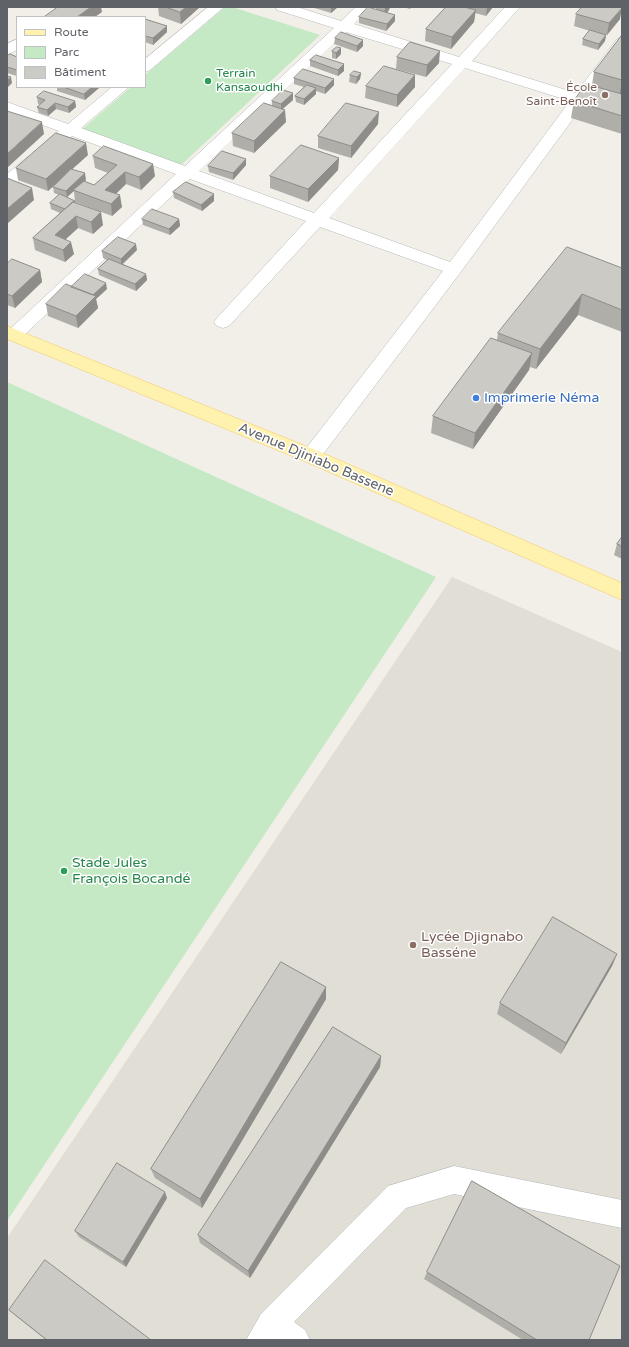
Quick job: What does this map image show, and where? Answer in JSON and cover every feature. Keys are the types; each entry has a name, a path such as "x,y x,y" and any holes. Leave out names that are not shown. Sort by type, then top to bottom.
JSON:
{"main road":[{"name":"Avenue Djiniabo Bassene","path":"10,333 143,389 311,456 622,592"}],"street":[{"path":"146,66 217,7"},
{"path":"282,7 580,99"},
{"path":"10,333 188,173 364,7"},
{"path":"223,322 513,7"},
{"path":"311,456 454,269 622,42"},
{"path":"7,51 16,44"},
{"path":"7,182 120,88"},
{"path":"7,107 454,269"},
{"path":"295,1340 266,1332 398,1196 454,1180 622,1214"}],"shaded area":[{"name":"Lycée Djignabo Basséne","path":"452,577 622,652 622,1340 7,1340 7,1238"}],"green space":[{"name":"Terrain Kansaoudhi","path":"225,7 232,7 320,35 179,167 80,131 130,88 146,88 146,74"},
{"path":"7,382 436,577 7,1221"}],"building":[{"path":"58,7 91,7 78,16 45,16"},
{"path":"166,7 186,7 180,12"},
{"path":"368,7 395,15 387,24 359,17"},
{"path":"446,7 464,7 476,10 452,37 426,29"},
{"path":"582,7 622,8 609,23 576,14"},
{"path":"146,19 167,26 153,38 146,36"},
{"path":"590,30 606,35 599,44 583,39"},
{"path":"341,32 363,40 357,46 335,38"},
{"path":"622,35 622,80 594,72"},
{"path":"410,42 440,51 427,65 397,57"},
{"path":"337,47 341,48 336,53 332,51"},
{"path":"10,54 16,57 16,70 7,67 7,56"},
{"path":"316,55 344,64 338,70 310,60"},
{"path":"384,66 415,75 397,95 366,86"},
{"path":"303,69 334,79 325,88 294,78"},
{"path":"354,71 361,73 357,77 350,75"},
{"path":"586,84 622,94 622,116 574,101"},
{"path":"307,85 316,88 304,99 295,96"},
{"path":"67,88 91,88 84,94"},
{"path":"283,90 293,93 281,104 272,101"},
{"path":"44,91 75,101 68,107 55,103 47,110 37,107 45,100 37,97"},
{"path":"264,103 285,110 254,141 232,133"},
{"path":"346,103 379,112 351,146 318,136"},
{"path":"7,111 42,122 7,154"},
{"path":"56,133 86,143 46,179 16,168"},
{"path":"301,145 339,158 308,189 270,176"},
{"path":"104,146 153,164 139,177 125,172 105,190 120,195 111,204 73,190 84,181 94,185 117,165 93,156"},
{"path":"222,151 246,159 233,173 208,166"},
{"path":"71,169 85,173 66,191 53,187"},
{"path":"7,178 32,188 7,209"},
{"path":"186,182 214,194 201,205 173,192"},
{"path":"60,194 75,201 65,209 50,203"},
{"path":"73,202 101,212 91,222 76,216 55,235 71,242 63,250 33,238"},
{"path":"152,209 179,219 169,229 142,219"},
{"path":"118,237 136,244 121,259 102,251"},
{"path":"567,247 622,268 622,310 582,294 540,349 498,333"},
{"path":"12,259 40,270 12,296 7,294 7,264"},
{"path":"109,259 146,274 135,284 98,269"},
{"path":"85,274 106,283 93,295 71,287"},
{"path":"66,284 96,296 76,316 46,304"},
{"path":"491,338 532,353 475,433 433,416"},
{"path":"622,537 622,546 617,544"},
{"path":"553,917 617,954 566,1043 500,1003"},
{"path":"281,962 326,987 200,1199 151,1169"},
{"path":"333,1027 381,1056 248,1271 198,1235"},
{"path":"117,1163 165,1192 123,1262 75,1231"},
{"path":"472,1181 620,1266 589,1340 537,1340 427,1272"},
{"path":"45,1260 151,1340 47,1340 9,1310"}],"place":[{"name":"Terrain Kansaoudhi","path":"208,81"},
{"name":"École Saint-Benoît","path":"605,95"},
{"name":"Imprimerie Néma","path":"476,398"},
{"name":"Stade Jules François Bocandé","path":"64,871"},
{"name":"Lycée Djignabo Basséne","path":"413,945"}]}
